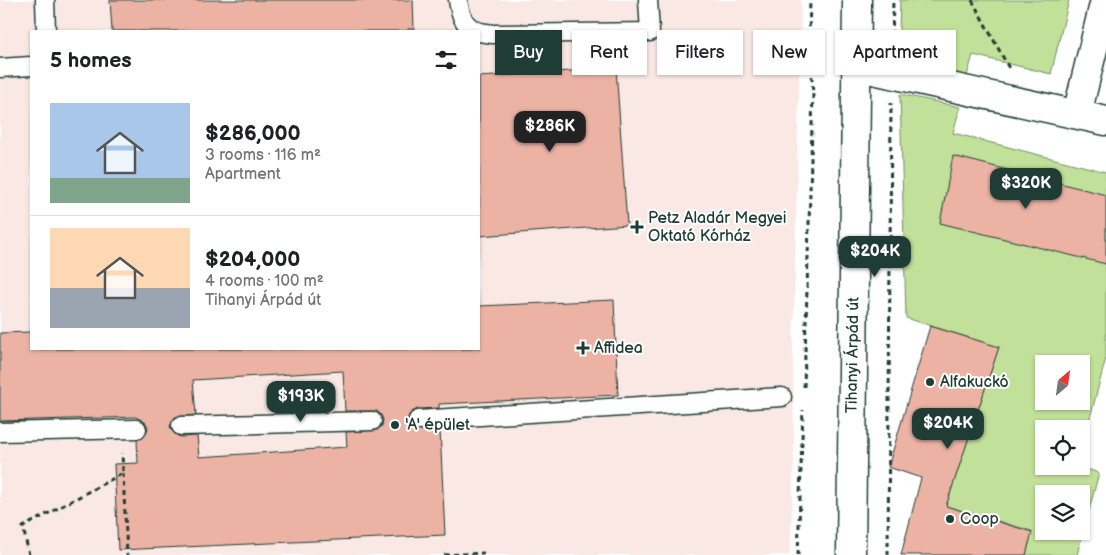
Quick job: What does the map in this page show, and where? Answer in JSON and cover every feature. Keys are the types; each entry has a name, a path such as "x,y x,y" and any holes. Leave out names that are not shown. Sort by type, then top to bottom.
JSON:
{"street":[{"name":"Tihanyi Árpád út","path":"856,0 856,30"},
{"path":"1077,114 1105,0"},
{"name":"Tihanyi Árpád út","path":"851,555 855,75"},
{"path":"900,75 1106,121"}],"lane":[{"path":"45,0 46,30"},
{"path":"458,0 460,13 465,23 475,30"},
{"path":"480,32 493,34 650,32 648,0"},
{"path":"0,68 30,66"},
{"path":"418,420 782,397"},
{"path":"180,426 372,422"},
{"path":"0,432 129,429"}],"path":[{"path":"804,395 813,94 809,38 810,0"},
{"path":"892,30 893,0"},
{"path":"972,0 1027,103"},
{"path":"888,555 891,75"},
{"path":"798,555 803,404"},
{"path":"127,555 123,472 129,429"},
{"path":"29,555 23,527 123,472"},
{"path":"444,555 484,553"}],"shaded area":[{"name":"Petz Aladár Megyei Oktató Kórház","path":"0,0 801,0 800,30 753,30 753,75 799,75 793,358 794,459 790,555 0,555"}],"green space":[{"path":"900,0 1069,0 1051,74 973,55 967,76 956,74 956,30 899,30"},
{"path":"900,94 960,107 953,133 1106,172 1106,358 1090,420 1035,420 1035,475 1090,475 1090,470 1099,473 1090,507 1090,485 1035,485 1035,540 1081,540 1077,555 1026,555 1032,531 946,506 999,347 906,318"}],"building":[{"path":"110,0 413,0 414,29 408,30 112,30"},
{"path":"572,71 572,75 616,75 627,225 480,236 480,77 562,75 562,72"},
{"path":"953,156 1106,195 1106,264 940,223"},
{"name":"'A' épület","path":"614,300 618,395 439,404 439,408 417,409 409,415 407,421 414,430 440,429 445,535 118,550 114,464 138,463 137,440 143,438 146,434 148,428 146,423 136,417 0,421 0,333 30,332 30,350 480,350 480,306","holes":["343,371 345,411 377,411 383,420 382,426 377,430 346,432 347,447 199,457 197,436 181,437 176,435 170,426 175,417 196,415 193,380"]},
{"path":"930,326 999,347 946,506 1032,532 1026,555 901,555 921,478 888,467"}],"place":[{"name":"Petz Aladár Megyei Oktató Kórház","path":"637,227"},
{"name":"Affidea","path":"583,348"},
{"name":"Alfakuckó","path":"930,382"},
{"name":"'A' épület","path":"395,425"},
{"name":"Coop","path":"950,519"}]}
